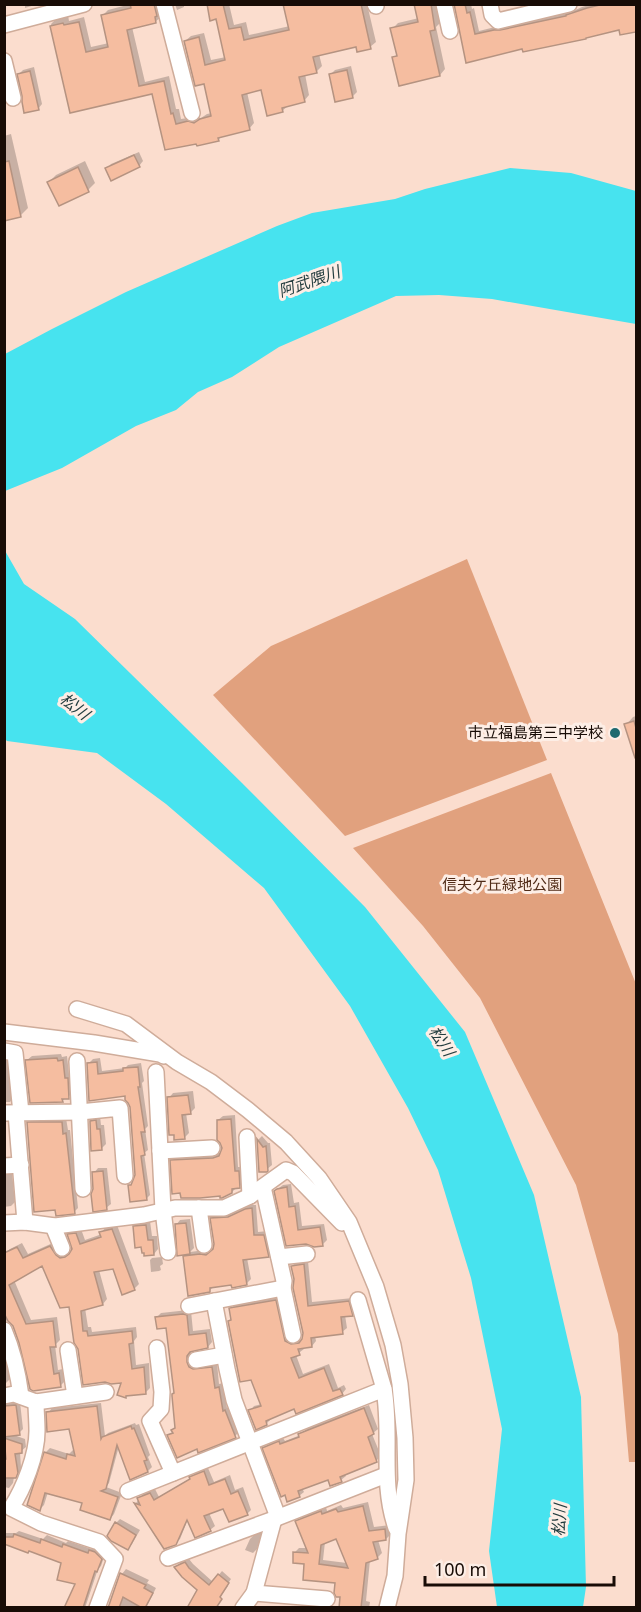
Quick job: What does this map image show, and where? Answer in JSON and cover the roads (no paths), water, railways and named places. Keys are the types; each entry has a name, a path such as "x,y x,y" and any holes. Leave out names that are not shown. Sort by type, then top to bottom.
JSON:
{"street":[{"path":"4,25 56,8 84,4"},
{"path":"164,4 192,113"},
{"path":"444,4 450,32"},
{"path":"490,4 492,15 498,21 569,4"},
{"path":"4,61 13,98"},
{"path":"77,1009 126,1024 177,1062"},
{"path":"4,1032 160,1054 177,1062 212,1082 286,1142 319,1178 349,1222 376,1287 393,1346 400,1384 406,1480 398,1534 395,1576 387,1608"},
{"path":"4,1051 15,1053 14,1113 25,1222"},
{"path":"77,1061 83,1189"},
{"path":"156,1071 163,1210 168,1252"},
{"path":"14,1113 80,1112 120,1108 125,1176"},
{"path":"247,1137 250,1196"},
{"path":"160,1151 212,1148"},
{"path":"4,1166 21,1165"},
{"path":"4,1223 25,1222 53,1226 144,1215 175,1208 224,1208 250,1196 286,1170 293,1173 353,1233"},
{"path":"263,1187 284,1281 283,1288 293,1335"},
{"path":"199,1208 204,1245"},
{"path":"53,1226 62,1248"},
{"path":"279,1257 306,1254"},
{"path":"189,1306 283,1288"},
{"path":"358,1300 387,1404 386,1475 398,1534"},
{"path":"214,1301 234,1400 251,1442 276,1518 254,1593 243,1608"},
{"path":"4,1330 14,1357 21,1396"},
{"path":"157,1348 162,1400 161,1409 150,1421 173,1473"},
{"path":"68,1350 75,1396"},
{"path":"196,1360 224,1355"},
{"path":"128,1491 384,1389"},
{"path":"4,1396 14,1394 36,1402 106,1392"},
{"path":"36,1402 35,1446 22,1488 8,1509 41,1523 99,1542 115,1559 97,1608"},
{"path":"168,1558 386,1475"},
{"path":"254,1593 327,1599"}],"water":[{"name":"阿武隈川","path":"510,168 571,173 636,191 636,324 492,299 439,295 396,296 279,347 232,377 198,392 176,410 136,426 62,468 5,491 5,354 126,292 312,213 395,199 425,189"},
{"name":"松川","path":"4,549 24,584 75,619 365,907 465,1032 534,1195 581,1397 586,1587 583,1607 497,1607 489,1551 502,1429 471,1278 438,1170 408,1108 350,1006 264,888 166,804 97,753 5,739"}],"place":[{"name":"市立福島第三中学校","path":"615,733"}],"park label":[{"name":"信夫ケ丘緑地公園","path":"502,885"}]}
